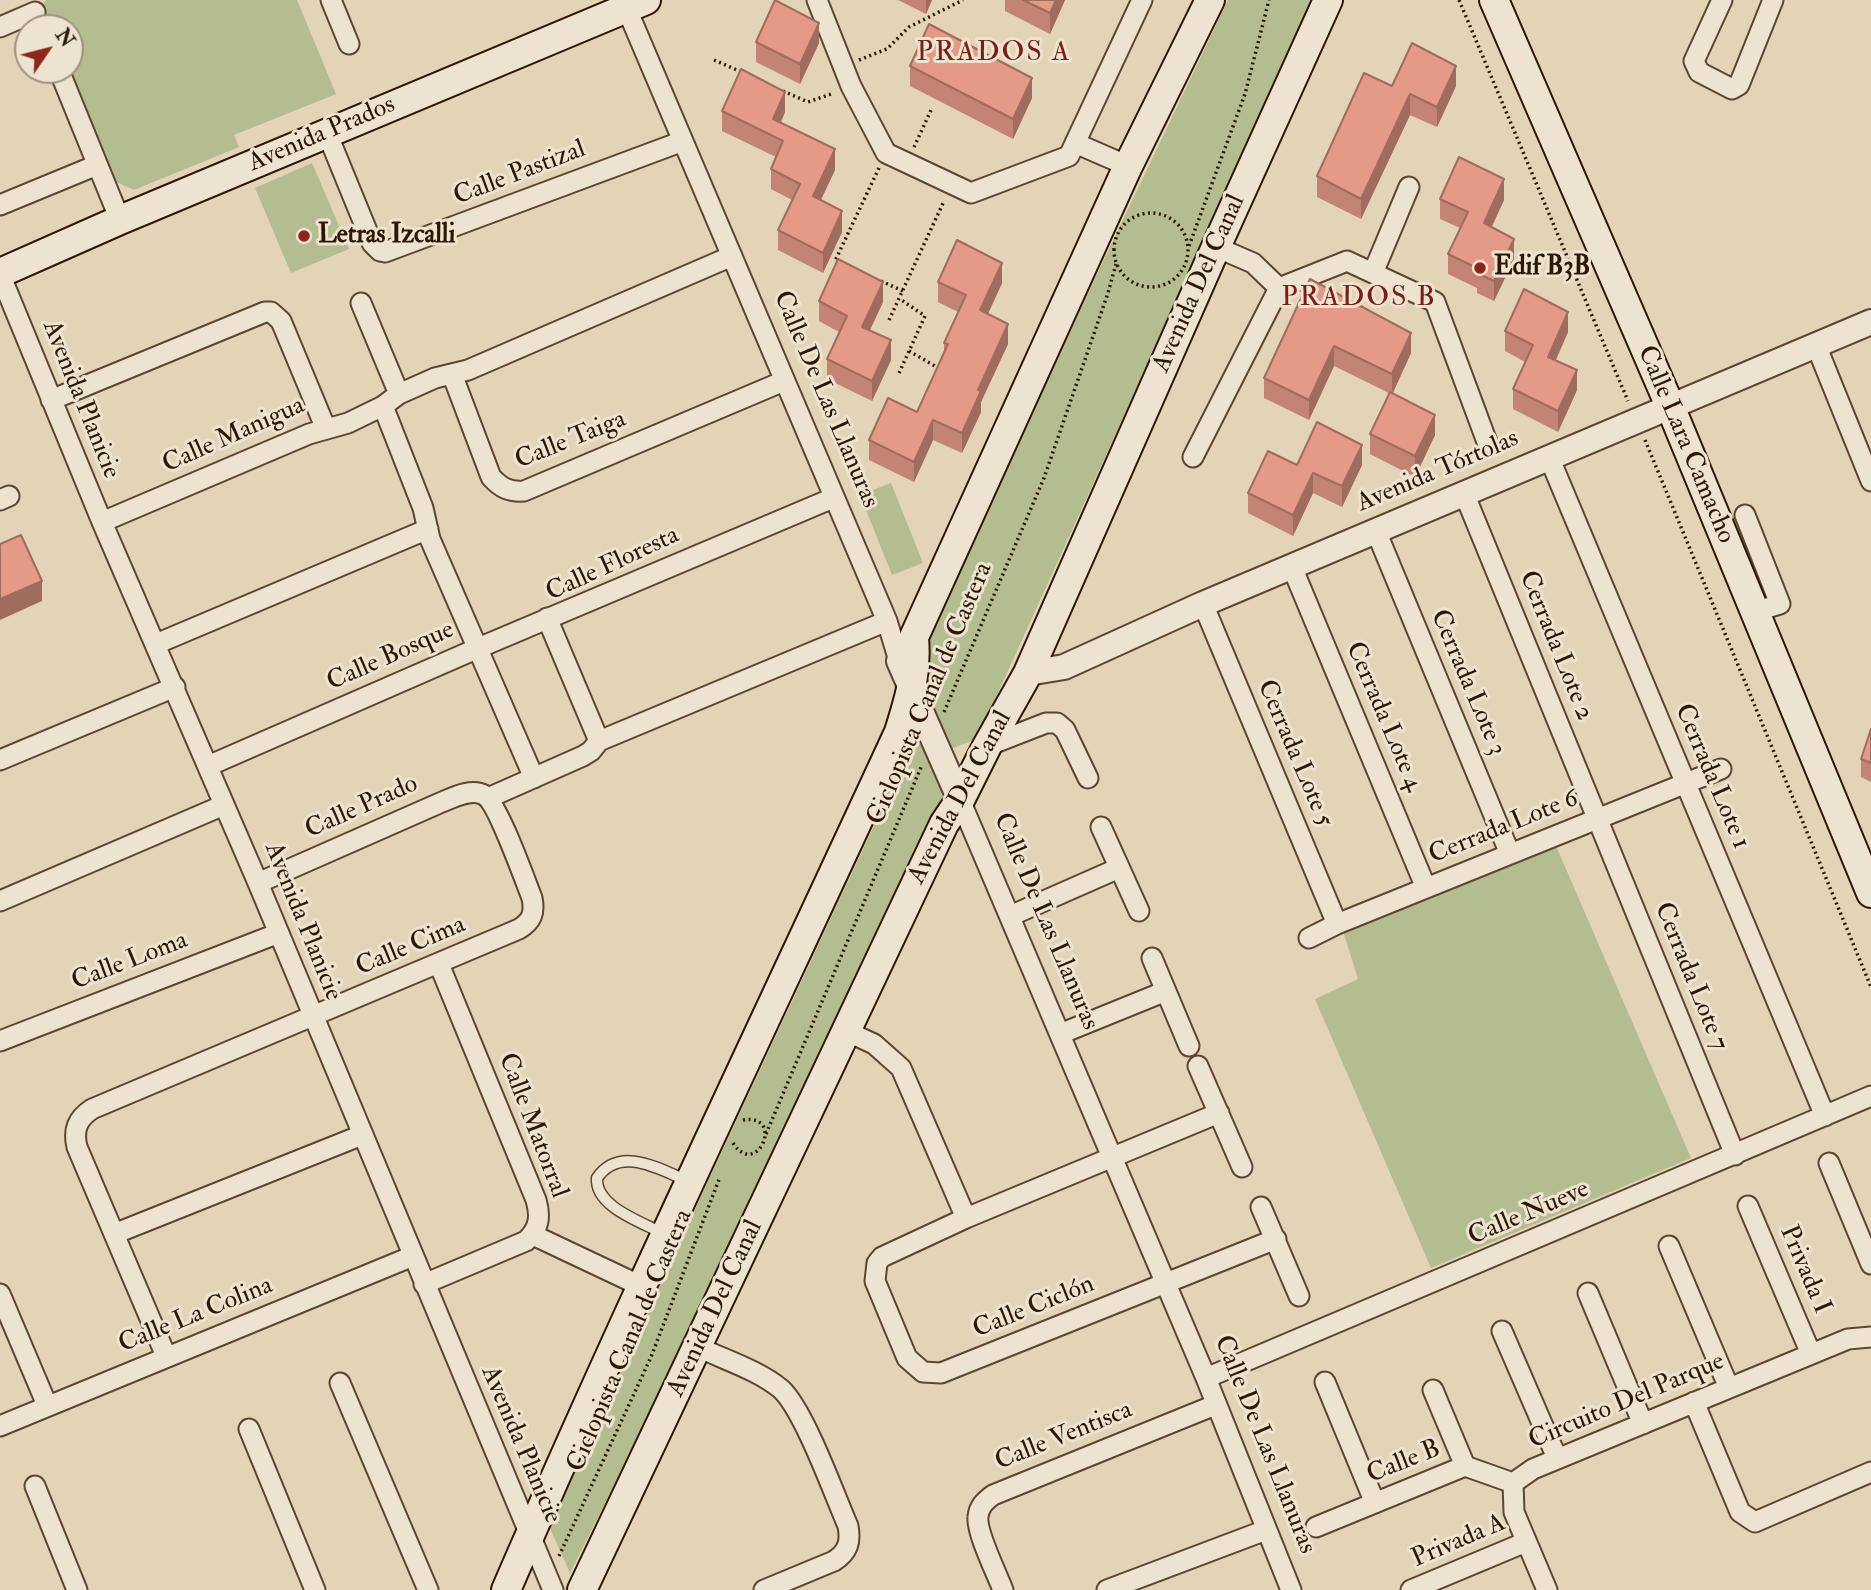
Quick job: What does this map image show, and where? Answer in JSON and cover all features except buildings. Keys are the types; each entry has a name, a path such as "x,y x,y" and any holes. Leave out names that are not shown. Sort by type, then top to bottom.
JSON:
{"main road":[{"path":"506,1590 643,1287 664,1234 899,732 912,691 916,663 914,637 1128,166 1210,0"},
{"name":"Avenida Del Canal","path":"582,1590 944,824 960,800 1028,673 1202,248 1328,0"},
{"name":"Calle Lara Camacho","path":"1494,0 1670,405 1871,893"},
{"name":"Avenida Prados","path":"0,274 120,220 632,3"}],"street":[{"path":"331,0 349,44"},
{"path":"817,0 852,86 886,153 971,193 1069,156 1142,0"},
{"path":"1722,0 1694,61 1699,72 1732,89 1738,85 1773,0"},
{"name":"Calle De Las Llanuras","path":"632,3 683,141 887,621 899,661 1206,1378 1292,1590"},
{"path":"0,27 37,13"},
{"path":"65,84 120,220"},
{"name":"Calle Pastizal","path":"327,133 372,243 385,252 683,141"},
{"path":"1075,143 1128,166"},
{"path":"0,205 97,165"},
{"path":"1373,273 1409,187"},
{"path":"1202,248 1253,264 1279,288"},
{"path":"326,429 348,423 435,378 468,370 732,256"},
{"path":"1194,457 1279,288 1347,261 1435,302 1487,442"},
{"name":"Avenida Planicie","path":"0,274 102,522 279,933 550,1585"},
{"name":"Calle Bosque","path":"208,766 476,649 429,539 423,508 361,303"},
{"name":"Calle Manigua","path":"51,400 258,313 271,312 281,321 326,429 102,522"},
{"name":"Avenida Tórtolas","path":"1028,673 1065,667 1203,604 1871,322"},
{"path":"1816,345 1871,481"},
{"name":"Calle Taiga","path":"452,374 491,477 498,485 514,492 524,491 784,381"},
{"name":"Cerrada Lote 1","path":"1549,457 1825,1116"},
{"name":"Cerrada Lote 2","path":"1464,493 1597,819"},
{"name":"Calle Floresta","path":"599,741 547,618 833,498"},
{"path":"1745,515 1780,604 1754,612"},
{"path":"156,644 428,529"},
{"name":"Cerrada Lote 3","path":"1376,531 1510,854"},
{"name":"Cerrada Lote 4","path":"1292,567 1426,888"},
{"name":"Cerrada Lote 5","path":"1203,604 1337,924"},
{"path":"534,778 476,649 547,618"},
{"path":"488,798 583,756 599,741 887,621"},
{"path":"0,760 175,687"},
{"path":"987,746 1046,723 1057,723 1065,730 1088,778"},
{"name":"Cerrada Lote 6","path":"1309,938 1337,924 1721,769"},
{"name":"Calle Prado","path":"258,883 442,802 476,792 488,798"},
{"name":"Calle Cima","path":"114,1234 74,1136 76,1125 83,1116 519,929 533,916 532,898 498,815 488,798"},
{"path":"0,901 224,805"},
{"name":"Cerrada Lote 7","path":"1597,819 1735,1155"},
{"path":"1101,827 1139,911"},
{"path":"1010,916 1119,868"},
{"name":"Calle Loma","path":"0,1041 279,933"},
{"path":"1152,958 1189,1045"},
{"name":"Calle Matorral","path":"425,1284 519,1245 533,1235 540,1217 536,1200 439,964"},
{"path":"1060,1034 1166,991"},
{"path":"846,1031 874,1044 901,1068 966,1218 1219,1113"},
{"path":"1198,1066 1242,1167"},
{"name":"Calle Nueve","path":"1206,1378 1871,1096"},
{"path":"166,1356 114,1234 362,1135"},
{"path":"1829,1164 1871,1264"},
{"name":"Privada I","path":"1748,1206 1811,1354"},
{"path":"1261,1207 1299,1296"},
{"name":"Calle Ciclón","path":"966,1218 890,1252 877,1263 875,1281 907,1358 923,1372 941,1373 1276,1239"},
{"path":"533,1235 643,1287"},
{"path":"1669,1246 1729,1388"},
{"name":"Calle La Colina","path":"0,1426 413,1256"},
{"path":"1588,1293 1643,1423"},
{"path":"0,1294 47,1405"},
{"path":"1502,1331 1557,1458"},
{"name":"Circuito Del Parque","path":"1547,1590 1514,1512 1513,1483 1533,1469 1557,1458 1848,1339 1871,1336"},
{"path":"698,1347 773,1383 793,1403 848,1526 850,1538 847,1549 834,1561 764,1590"},
{"path":"1325,1382 1375,1503"},
{"path":"340,1383 428,1590"},
{"path":"1433,1390 1465,1466"},
{"path":"1694,1402 1740,1512 1755,1522 1871,1472"},
{"name":"Calle Ventisca","path":"1003,1590 978,1525 980,1508 993,1494 1215,1405"},
{"path":"249,1429 315,1590"},
{"name":"Calle B","path":"1316,1527 1465,1466 1513,1483"},
{"path":"34,1486 77,1590"},
{"path":"1107,1590 1266,1530"},
{"name":"Privada A","path":"1411,1590 1526,1542"}],"lane":[{"path":"664,1234 607,1203 596,1187 597,1178 611,1165 630,1161 644,1162 688,1182"}],"path":[{"path":"844,66 887,50 909,27 963,0"},
{"path":"1116,264 1122,274 1141,287 1165,285 1174,280 1187,260 1202,248 1269,0"},
{"path":"1458,0 1871,987"},
{"path":"714,60 749,76"},
{"path":"772,86 807,102 852,86"},
{"path":"907,162 932,108"},
{"path":"846,266 835,261 886,153"},
{"path":"889,320 951,184"},
{"name":"Ciclopista Canal de Castera","path":"728,1155 732,1140 740,1151 745,1153 756,1152 764,1144 932,738 1044,478 1108,293 1116,264 1113,253 1115,239 1120,228 1130,219 1155,213 1178,225 1185,236 1202,248"},
{"path":"880,281 903,291"},
{"path":"899,373 925,316 900,299"},
{"path":"909,351 942,370"},
{"path":"738,1123 744,1120 755,1121 766,1134"},
{"name":"Ciclopista Canal de Castera","path":"550,1585 651,1357 723,1168"}],"green space":[{"path":"46,0 297,0 336,94 234,135 239,147 134,190 116,182 75,84 84,84 84,14 46,14 42,6"},
{"path":"1228,0 1313,0 977,739 948,750 925,690 925,634"},
{"path":"312,163 349,249 291,273 255,188"},
{"path":"891,483 923,563 892,575 860,495"},
{"path":"916,736 954,809 570,1573 548,1524"},
{"path":"1550,832 1691,1158 1431,1268 1315,999 1358,979 1337,912"}],"place":[{"name":"Letras Izcalli","path":"304,236"},
{"name":"Edif B3B","path":"1480,268"}],"district":[{"name":"PRADOS A","path":"994,54"},
{"name":"PRADOS B","path":"1359,299"}]}
